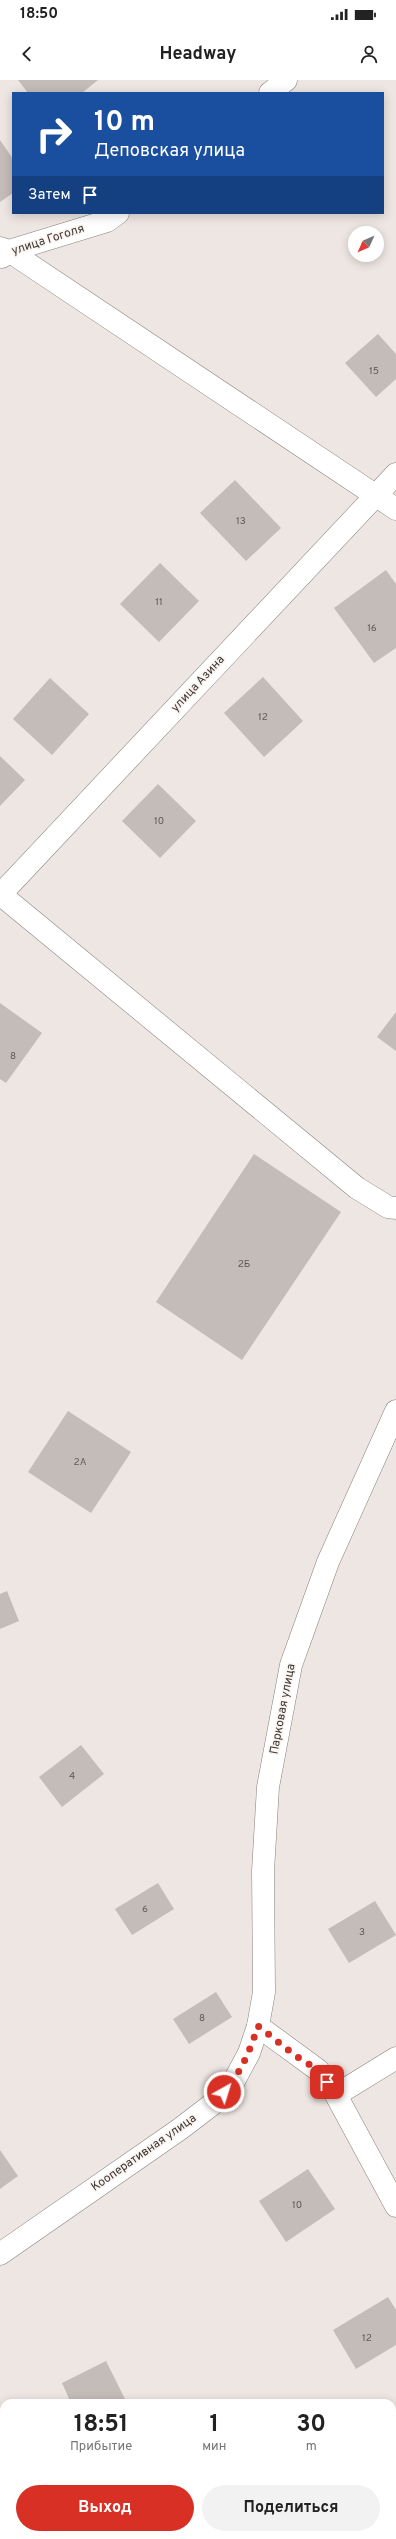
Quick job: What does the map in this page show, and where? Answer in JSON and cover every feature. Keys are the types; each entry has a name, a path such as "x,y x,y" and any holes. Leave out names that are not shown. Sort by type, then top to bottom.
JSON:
{"street":[{"path":"271,92 286,80"},
{"name":"улица Гоголя","path":"3,253 107,221 117,214"},
{"path":"3,253 396,509"},
{"name":"улица Азина","path":"0,895 396,474"},
{"path":"0,895 357,1188 388,1207 396,1208"},
{"name":"Парковая улица","path":"258,2026 264,1992 263,1871 268,1787 291,1665 328,1562 396,1411"},
{"path":"258,2026 296,2056 318,2070 336,2094 396,2206"},
{"name":"Кооперативная улица","path":"0,2254 214,2103 234,2081 249,2053 258,2026"},
{"path":"336,2094 396,2058"}],"building":[{"path":"18,80 98,80 83,92 27,92"},
{"path":"0,140 12,158 12,194 0,202"},
{"path":"378,334 396,354 396,379 376,397 345,363"},
{"path":"235,480 281,528 246,561 200,513"},
{"path":"160,563 199,601 159,642 120,604"},
{"path":"386,570 396,584 396,648 374,663 334,608"},
{"path":"263,677 303,721 264,757 224,713"},
{"path":"50,678 89,714 52,755 13,719"},
{"path":"0,756 25,780 0,806"},
{"path":"158,784 196,821 160,858 122,821"},
{"path":"0,1003 42,1033 6,1083 0,1079"},
{"path":"396,1012 396,1051 377,1037"},
{"path":"254,1154 341,1212 242,1360 156,1302"},
{"path":"68,1411 131,1452 91,1513 28,1472"},
{"path":"7,1591 19,1621 0,1629 0,1594"},
{"path":"81,1745 104,1774 62,1807 39,1777"},
{"path":"158,1883 174,1909 132,1935 115,1909"},
{"path":"375,1901 396,1935 349,1963 328,1929"},
{"path":"216,1992 232,2017 189,2044 173,2019"},
{"path":"0,2150 18,2176 0,2189"},
{"path":"308,2169 335,2209 286,2242 259,2201"},
{"path":"388,2297 396,2310 396,2345 356,2369 333,2330"},
{"path":"106,2361 125,2399 69,2399 62,2383"}],"route":[{"path":"224,2092 234,2081 249,2053 258,2026 296,2056 318,2070 327,2082"}]}
